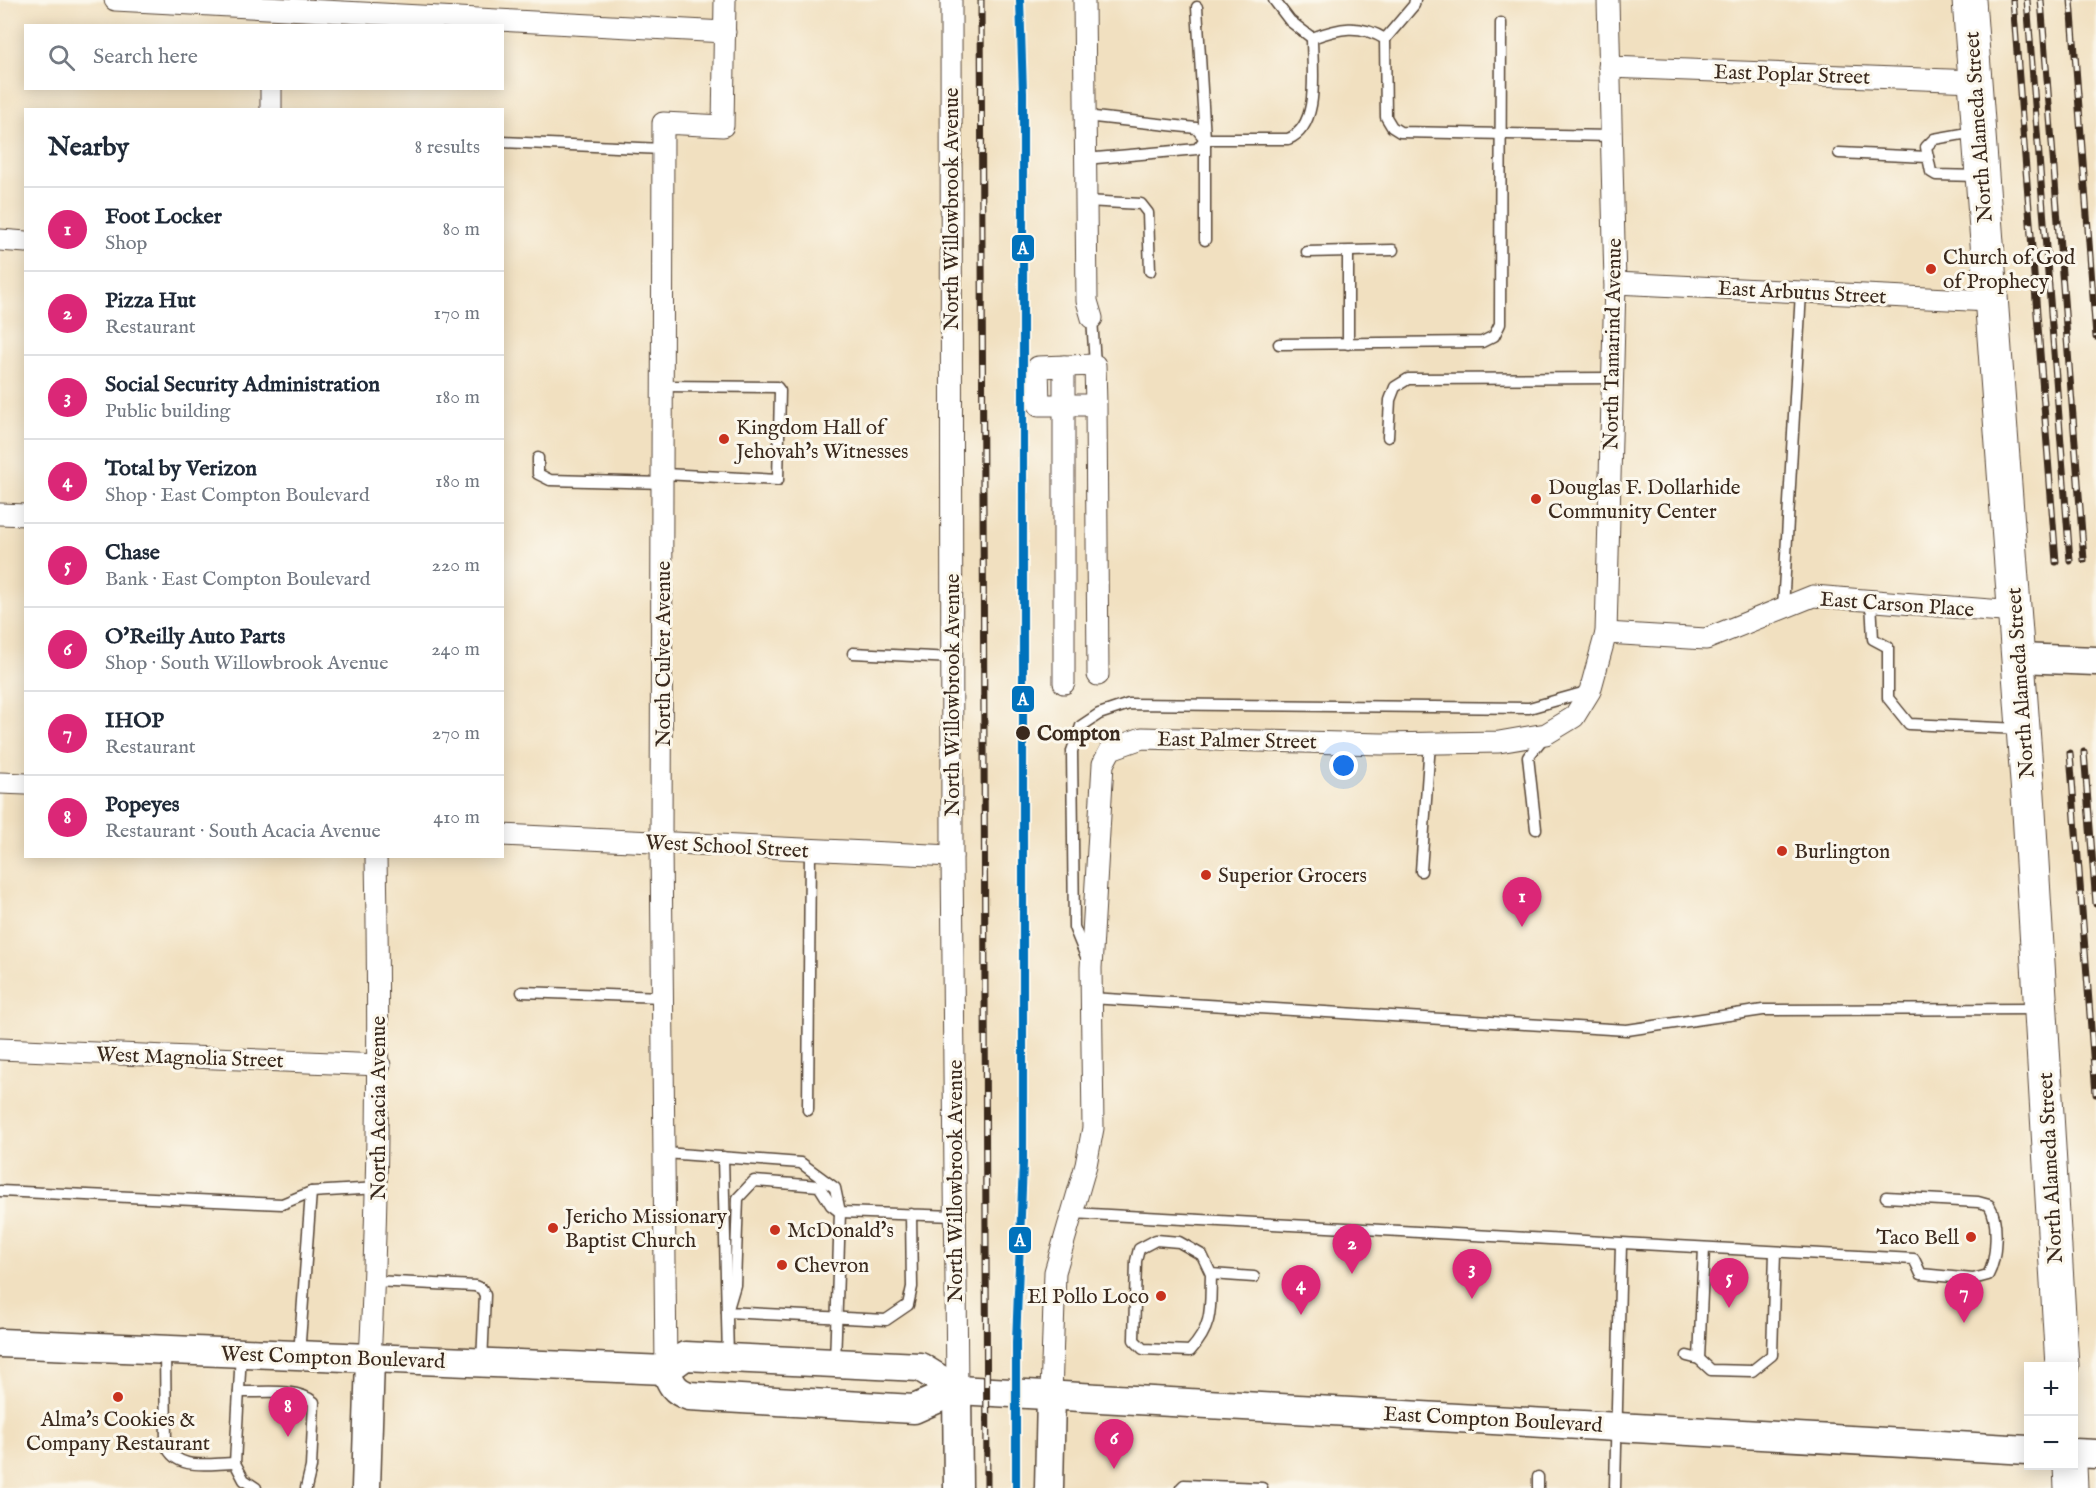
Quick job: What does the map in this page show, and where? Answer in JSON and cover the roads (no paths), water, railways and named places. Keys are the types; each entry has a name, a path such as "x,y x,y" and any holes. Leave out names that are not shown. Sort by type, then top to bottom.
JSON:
{"main road":[{"name":"North Alameda Street","path":"1969,0 2023,729 2062,1362"},
{"path":"2018,658 2096,661"},
{"name":"West Compton Boulevard","path":"0,1343 666,1370"},
{"path":"685,1356 920,1367 957,1390 914,1409 689,1396 679,1393 672,1386 666,1370 685,1356"},
{"path":"366,1488 370,1359"},
{"path":"957,1390 958,1488"},
{"name":"East Compton Boulevard","path":"957,1390 1616,1425 2024,1450"},
{"path":"1049,1488 1051,1395"},
{"path":"2078,1453 2096,1454"},
{"path":"2070,1470 2071,1488"}],"street":[{"path":"115,0 270,11 725,32"},
{"name":"North Culver Avenue","path":"666,1370 661,843 664,478 663,123 723,126 725,0"},
{"name":"North Willowbrook Avenue","path":"951,0 952,856 957,1390"},
{"path":"1084,0 1087,301 1092,318"},
{"name":"North Tamarind Avenue","path":"1574,717 1590,691 1606,633 1615,283 1608,0"},
{"name":"East Poplar Street","path":"1609,67 1975,81"},
{"path":"271,90 271,108"},
{"path":"0,240 24,242"},
{"name":"East Arbutus Street","path":"1615,283 1990,301"},
{"path":"1096,405 1039,405 1038,366 1095,365 1096,405 1098,675"},
{"path":"1064,405 1064,683"},
{"path":"0,514 24,515"},
{"name":"East Carson Place","path":"1606,633 1706,639 1813,596 2015,612"},
{"name":"East Palmer Street","path":"1090,968 1103,764 1111,749 1142,738 1499,742 1546,734 1574,717"},
{"path":"0,783 24,784"},
{"name":"West School Street","path":"504,835 952,856"},
{"name":"North Acacia Avenue","path":"370,1359 378,1188 380,1065 376,858"},
{"path":"1051,1395 1055,1272 1086,1165 1093,1128 1090,968"},
{"name":"West Magnolia Street","path":"0,1049 380,1065"}],"lane":[{"path":"1274,0 1290,21 1312,38"},
{"path":"1415,0 1414,5 1385,39 1386,117 1392,127 1409,134 1611,136"},
{"path":"1197,8 1205,139 1205,240"},
{"path":"1279,344 1482,342 1494,336 1500,324 1501,23"},
{"path":"1312,38 1349,27 1374,32 1385,39"},
{"path":"1205,139 1288,139 1298,135 1311,116 1312,38"},
{"path":"1085,116 1197,128 1205,139"},
{"path":"1979,131 1934,139 1926,147 1931,172 1936,175 1982,176"},
{"path":"1085,159 1197,149 1205,139"},
{"path":"504,142 663,149"},
{"path":"1839,153 1928,157"},
{"path":"1086,201 1141,204 1148,213 1150,271"},
{"path":"1307,252 1393,250"},
{"path":"1348,252 1348,344"},
{"path":"1783,608 1801,292"},
{"path":"1092,318 1095,365"},
{"path":"1388,438 1390,399 1395,387 1408,378 1612,378"},
{"path":"538,458 538,474 550,480 664,478 778,480 780,391 777,387 664,386"},
{"path":"1871,601 1873,639 1888,646 1888,698 1909,724 2023,729"},
{"path":"853,653 952,658"},
{"path":"1090,968 1074,927 1072,751 1081,726 1099,714 1129,704 1529,708 1590,691"},
{"path":"1536,829 1528,757 1546,734"},
{"path":"1421,871 1430,743"},
{"path":"808,1110 810,850"},
{"path":"522,992 662,997"},
{"path":"1090,999 1627,1030 1763,1010 2041,1010"},
{"path":"665,1153 801,1163 835,1188 840,1212 835,1363"},
{"path":"723,1157 728,1357"},
{"path":"727,1312 735,1284 738,1198 754,1181 819,1186 831,1205 840,1212 956,1216"},
{"path":"0,1191 282,1204 311,1192 378,1188"},
{"path":"299,1355 311,1192"},
{"path":"1072,1213 1914,1258 1920,1274 1973,1279 1988,1275 1994,1265 1994,1212 1989,1205 1886,1197"},
{"path":"727,1312 886,1320 908,1305 912,1287 911,1214"},
{"path":"1156,1240 1179,1242 1202,1255 1211,1274 1210,1321 1201,1339 1190,1351 1143,1349 1134,1340 1136,1261 1139,1249 1156,1240"},
{"path":"1615,1488 1621,1244"},
{"path":"1699,1359 1704,1248"},
{"path":"1688,1356 1699,1359 1711,1370 1752,1371 1772,1355 1775,1252"},
{"path":"1211,1274 1254,1277"},
{"path":"374,1281 476,1286 482,1290 485,1295 482,1363"},
{"path":"165,1350 166,1445 171,1456 182,1463 235,1463"},
{"path":"241,1353 235,1463 244,1480 256,1488"},
{"path":"239,1392 295,1394 307,1397 314,1402 311,1467 306,1488"},
{"path":"1181,1488 1184,1485 1262,1488"}],"railway":[{"path":"981,0 987,1488"},
{"path":"2013,0 2056,562"},
{"path":"2027,0 2070,561"},
{"path":"2041,0 2084,560"},
{"path":"2071,0 2096,337"},
{"path":"2084,752 2096,904"},
{"path":"2070,753 2096,1094"}],"place":[{"name":"Church of God of Prophecy","path":"1931,269"},
{"name":"Kingdom Hall of Jehovah's Witnesses","path":"724,439"},
{"name":"Douglas F. Dollarhide Community Center","path":"1536,499"},
{"name":"Compton","path":"1023,733"},
{"name":"Burlington","path":"1782,851"},
{"name":"Superior Grocers","path":"1206,875"},
{"name":"Foot Locker","path":"1522,927"},
{"name":"Jericho Missionary Baptist Church","path":"553,1228"},
{"name":"McDonald's","path":"775,1230"},
{"name":"Taco Bell","path":"1971,1237"},
{"name":"Chevron","path":"782,1265"},
{"name":"Pizza Hut","path":"1352,1274"},
{"name":"El Pollo Loco","path":"1161,1296"},
{"name":"Social Security Administration","path":"1472,1299"},
{"name":"Chase","path":"1729,1308"},
{"name":"Total by Verizon","path":"1301,1315"},
{"name":"IHOP","path":"1964,1323"},
{"name":"Alma's Cookies & Company Restaurant","path":"118,1397"},
{"name":"Popeyes","path":"288,1437"},
{"name":"O'Reilly Auto Parts","path":"1114,1469"}]}
